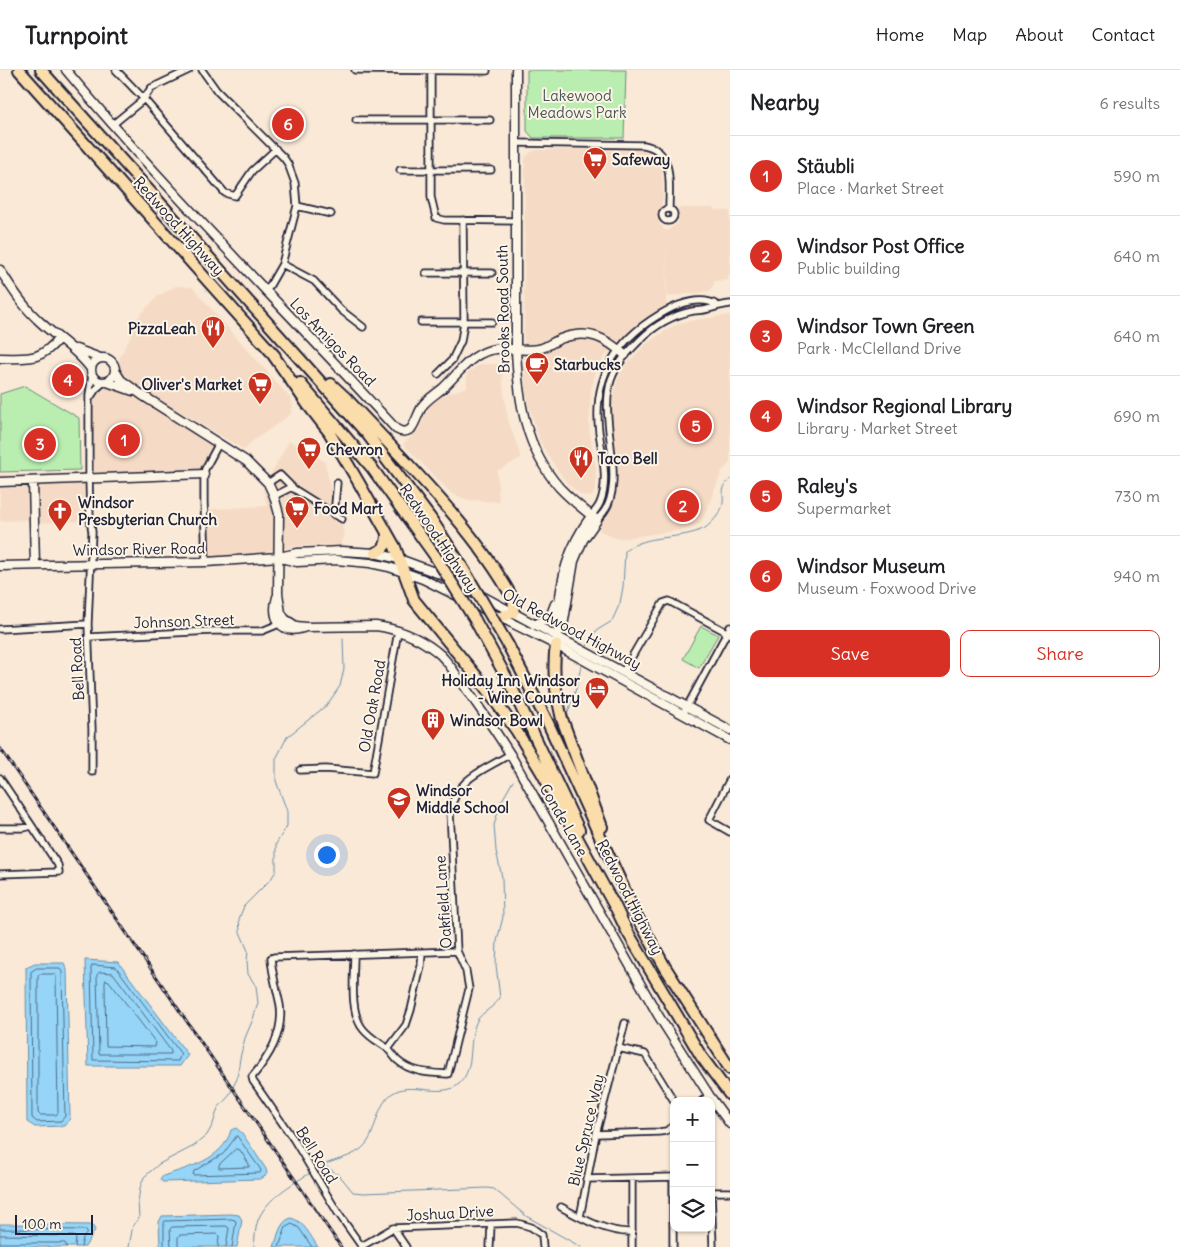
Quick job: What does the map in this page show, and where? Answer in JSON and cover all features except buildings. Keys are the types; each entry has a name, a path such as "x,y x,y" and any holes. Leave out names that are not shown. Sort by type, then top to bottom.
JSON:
{"highway":[{"name":"Redwood Highway","path":"18,70 346,436 372,468 434,556 475,620 528,721 627,931 701,1056 730,1096"},
{"name":"Redwood Highway","path":"40,70 368,435 431,519 461,565 508,645 548,723 628,898 665,967 730,1069"},
{"path":"286,343 346,398 476,542 507,587 513,599 513,613 500,617"},
{"path":"271,352 329,432 387,532 414,600 482,683 516,730 542,773 615,907"},
{"path":"375,553 385,547 387,532"},
{"path":"558,638 554,687 562,719 628,898"}],"street":[{"name":"Los Amigos Road","path":"66,70 112,125 396,429 408,431 427,400 471,359 490,350 541,348 563,338 584,334 596,335 612,344 625,355"},
{"path":"116,70 144,99 224,193 235,196 252,171 276,149"},
{"path":"112,125 144,99 151,88 190,70"},
{"path":"202,70 248,124 276,149 288,164 295,183 297,206 282,264 266,292"},
{"path":"355,70 487,71"},
{"name":"Brooks Road South","path":"516,70 516,349 517,377 523,414 535,450 543,465 560,488 594,518"},
{"path":"431,71 430,170 431,197 436,218 516,221"},
{"path":"356,120 490,120"},
{"path":"516,143 652,146 664,158 668,168 669,209"},
{"path":"400,170 491,170"},
{"path":"297,206 331,214"},
{"path":"438,374 452,360 461,341 464,322 464,220"},
{"path":"282,264 314,281 341,310 363,327"},
{"path":"0,270 25,306 85,361 96,380 142,395"},
{"path":"426,273 492,272"},
{"path":"558,638 563,626 574,561 600,505 603,493 604,474 598,399 604,373 618,349 648,321 671,308 694,301 710,301 717,305"},
{"path":"558,638 556,624 568,556 579,532 608,505 613,486 608,404 611,380 619,364 625,355 648,332 664,320 674,315 694,310 708,310 717,305 730,304"},
{"path":"421,322 492,322"},
{"path":"0,358 38,356 46,352 59,338"},
{"path":"71,348 111,361 121,380 246,461 268,483 279,514 279,557"},
{"path":"91,372 94,362 100,358"},
{"name":"Bell Road","path":"91,372 89,478 92,532 88,637 92,772"},
{"path":"89,400 96,389 113,378 116,372"},
{"path":"206,562 204,474 219,443"},
{"path":"0,482 204,474"},
{"path":"268,483 280,475 292,487 342,519"},
{"path":"32,481 35,564"},
{"path":"334,515 337,483"},
{"path":"274,496 292,487"},
{"name":"Old Redwood Highway","path":"279,557 305,552 342,551 375,553 399,559 437,573 623,672 730,740"},
{"name":"Old Redwood Highway","path":"279,557 297,562 353,561 389,567 423,579 500,617 558,638 685,710 730,730"},
{"name":"Windsor River Road","path":"0,566 206,562 279,557"},
{"name":"Conde Lane","path":"279,557 278,593 275,614 279,624 284,628 292,630 376,626 398,631 424,642 449,664 510,754 658,1015 709,1095 730,1124"},
{"name":"Conde Lane","path":"278,593 283,617 288,622 306,628"},
{"path":"534,625 550,616 560,594"},
{"path":"623,672 662,602 669,601 729,631 685,710"},
{"path":"0,629 88,624"},
{"name":"Johnson Street","path":"88,637 213,631 262,631 279,624"},
{"name":"Old Oak Road","path":"300,770 326,769 373,773 398,631"},
{"name":"Oakfield Lane","path":"388,1049 397,1060 411,1069 448,1074 469,989 466,971 457,951 450,810 453,798 468,779 510,754"},
{"path":"0,778 58,865 58,872 0,874"},
{"path":"730,778 709,820 730,832"},
{"path":"0,828 24,828 31,826"},
{"path":"422,953 421,966 406,1025 388,1049 374,1040 362,1028 357,1017 354,1005 354,954 457,951"},
{"name":"Bell Road","path":"354,954 274,956 271,958 280,1008 278,1033 268,1057 252,1077 254,1085 307,1160 338,1213 362,1247"},
{"name":"Blue Spruce Way","path":"580,1217 596,1134 625,1023"},
{"path":"618,1048 645,1054 672,1097"},
{"path":"596,1134 659,1132 670,1128"},
{"path":"586,1180 670,1177"},
{"path":"632,1178 632,1247"},
{"path":"673,1187 673,1247"},
{"path":"715,1192 730,1192"},
{"path":"561,1207 613,1230 632,1232"},
{"name":"Joshua Drive","path":"362,1247 393,1228 517,1223 531,1227 542,1235 543,1247"},
{"path":"490,1247 491,1224"},
{"path":"393,1228 406,1247"},
{"path":"712,1232 713,1247"}],"shaded area":[{"path":"641,149 654,155 662,165 663,197 659,223 664,229 667,231 678,223 678,208 713,208 714,210 730,211 730,274 728,275 728,280 715,281 710,291 667,297 667,244 666,309 649,316 633,328 604,357 596,372 591,390 589,428 596,468 596,487 592,497 581,495 567,483 556,468 540,442 525,389 525,158 531,152 538,150"},
{"path":"176,286 192,287 291,399 293,407 290,415 250,443 245,450 125,380 120,375 118,368 120,356 133,333 128,328 158,296"},
{"path":"730,315 730,463 722,471 703,519 699,524 688,529 625,538 614,538 599,530 617,485 616,452 612,432 611,407 617,381 624,367 646,344 671,327 683,322"},
{"path":"481,364 502,364 503,387 508,419 521,458 497,471 499,502 468,500 452,494 403,444 418,430 430,405 442,396 467,387 467,373"},
{"path":"107,387 128,393 214,444 199,470 94,475 93,404 98,394"},
{"path":"289,441 325,462 332,496 345,536 340,545 296,546 263,553 201,560 198,510 267,506 263,488"},
{"path":"84,473 85,521 39,523 27,520 0,521 0,475"}],"green space":[{"name":"Lakewood Meadows Park","path":"527,70 626,70 624,138 533,138 527,131"},
{"path":"25,386 79,418 80,470 0,472 0,394"},
{"path":"701,626 718,635 699,668 683,659"}],"water":[{"path":"85,960 118,962 188,1055 180,1066 88,1066"},
{"path":"35,963 64,963 67,970 70,1119 64,1126 35,1127 27,1122 26,967"},
{"path":"236,1128 242,1133 266,1169 267,1173 264,1177 260,1179 163,1182 160,1180 163,1176 204,1161 213,1155 221,1149 231,1130"},
{"path":"239,1215 242,1220 237,1247 160,1247 159,1222 162,1216"},
{"path":"291,1218 300,1222 318,1247 274,1247 281,1226"},
{"path":"0,1224 92,1225 95,1230 85,1247 0,1247"}],"waterway":[{"path":"587,646 596,631 612,621 620,603 625,551 634,545 653,539 685,535 705,528 721,510 723,490 730,479"},
{"path":"129,1247 133,1225 139,1218 138,1202 144,1177 159,1164 194,1146 207,1135 218,1108 228,1097 237,1079 245,1038 258,1003 256,986 248,974 248,951 240,932 239,919 244,906 271,879 276,871 276,844 287,826 287,811 276,781 276,759 287,737 327,705 340,686 344,669 343,639"},
{"path":"566,718 576,689 581,666"},
{"path":"315,1169 349,1156 361,1149 370,1138 382,1107 391,1094 399,1090 414,1088 445,1090 459,1084 464,1077 470,1061 474,1027 480,1016 500,998 496,965 497,941 503,917 502,877 496,851 494,825 501,802 513,781"},
{"path":"324,1165 340,1176 353,1192 494,1189 526,1216 581,1247"},
{"path":"254,1247 257,1223 267,1205 280,1193 310,1173"}],"railway":[{"path":"0,748 341,1247"}],"place":[{"name":"Windsor Museum","path":"288,124"},
{"name":"Safeway","path":"595,180"},
{"name":"PizzaLeah","path":"213,349"},
{"name":"Windsor Regional Library","path":"68,380"},
{"name":"Starbucks","path":"537,385"},
{"name":"Oliver's Market","path":"260,405"},
{"name":"Raley's","path":"696,426"},
{"name":"Stäubli","path":"124,440"},
{"name":"Windsor Town Green","path":"40,444"},
{"name":"Chevron","path":"309,470"},
{"name":"Taco Bell","path":"581,479"},
{"name":"Windsor Post Office","path":"683,506"},
{"name":"Food Mart","path":"297,529"},
{"name":"Windsor Presbyterian Church","path":"60,532"},
{"name":"Holiday Inn Windsor - Wine Country","path":"597,710"},
{"name":"Windsor Bowl","path":"433,741"},
{"name":"Windsor Middle School","path":"399,820"}]}
